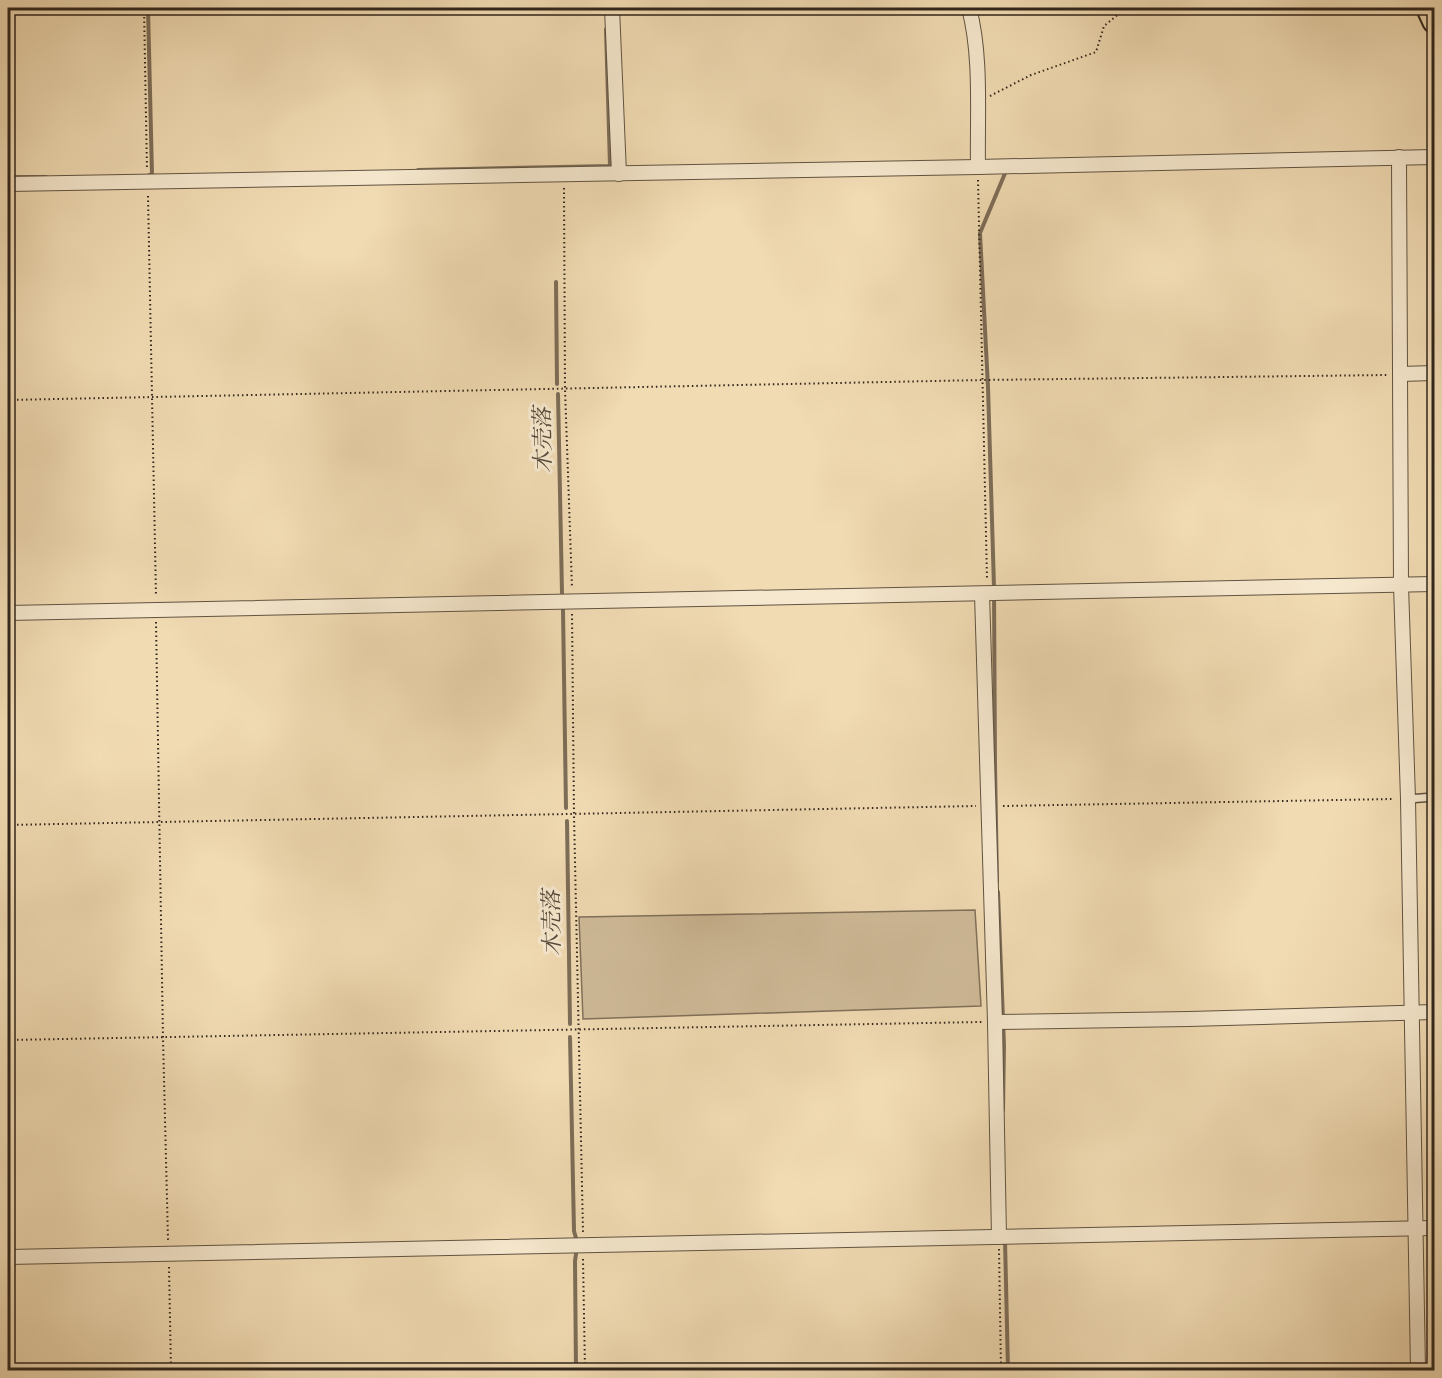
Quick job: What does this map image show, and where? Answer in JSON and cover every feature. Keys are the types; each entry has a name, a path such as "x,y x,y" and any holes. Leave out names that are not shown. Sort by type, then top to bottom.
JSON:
{"main road":[{"path":"1428,8 1434,21"}],"street":[{"path":"612,8 619,174"},
{"path":"969,8 974,34 978,167"},
{"path":"8,184 1434,157"},
{"path":"1399,158 1401,585 1408,799 1418,1371"},
{"path":"1400,374 1434,373"},
{"path":"8,613 1434,584"},
{"path":"985,594 999,1237"},
{"path":"995,1022 1434,1012"},
{"path":"8,1257 1434,1228"}],"lane":[{"path":"1408,799 1434,798"}],"path":[{"path":"144,8 171,1371"},
{"path":"977,102 1031,75 1096,51 1104,26 1126,8"},
{"path":"978,167 985,594"},
{"path":"564,174 565,389 572,600 585,1371"},
{"path":"8,400 1400,374"},
{"path":"8,825 1408,799"},
{"path":"8,1040 995,1022"},
{"path":"999,1237 1001,1371"}],"shaded area":[{"path":"975,910 981,1006 583,1019 579,917"}],"waterway":[{"path":"148,8 152,175 149,175"},
{"path":"418,170 610,166 606,29"},
{"path":"997,882 994,587 988,387 980,233 1006,171"},
{"path":"8,177 46,177"},
{"name":"木売落","path":"556,282 557,384"},
{"name":"木売落","path":"558,394 562,593"},
{"name":"木売落","path":"563,610 566,808"},
{"name":"木売落","path":"567,821 570,1024"},
{"path":"998,892 1004,1045 1003,1110"},
{"name":"木売落","path":"570,1037 576,1238"},
{"path":"1005,1240 1008,1370"},
{"name":"木売落","path":"576,1254 576,1370"}]}
